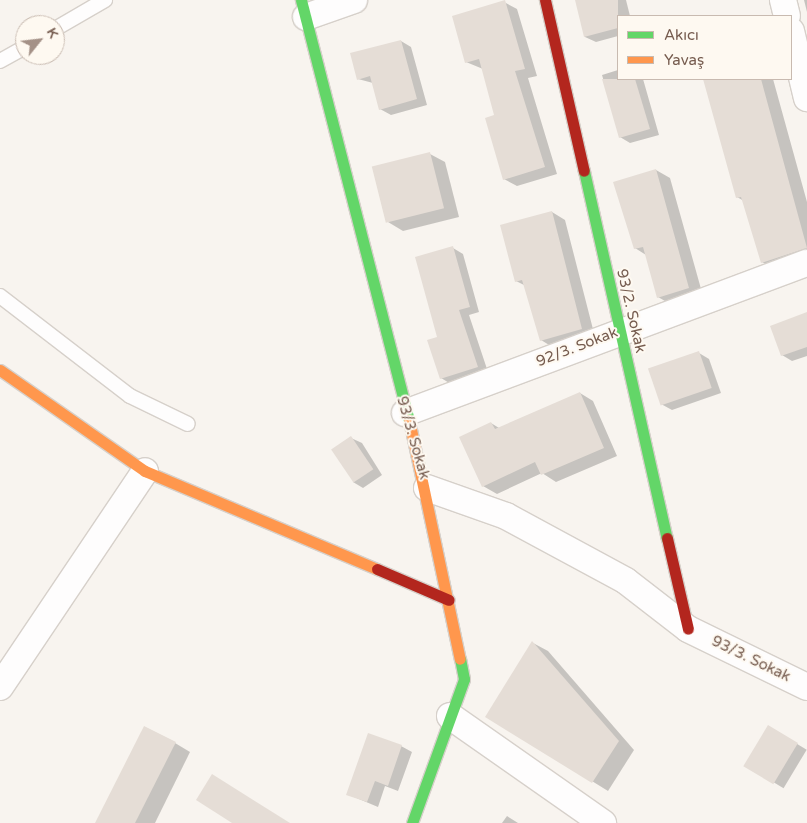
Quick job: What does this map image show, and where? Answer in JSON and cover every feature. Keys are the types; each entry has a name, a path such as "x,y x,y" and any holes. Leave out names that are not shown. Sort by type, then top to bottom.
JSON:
{"street":[{"path":"303,8 354,0"},
{"name":"93/2. Sokak","path":"544,0 688,629"},
{"path":"783,0 787,15"},
{"name":"93/3. Sokak","path":"303,8 405,413 427,488 506,516 626,581 688,629 807,687"},
{"path":"792,35 807,98"},
{"name":"92/3. Sokak","path":"405,413 620,331 807,264"},
{"path":"0,370 145,471 449,600"},
{"path":"0,687 145,471"},
{"path":"412,823 464,679 427,488"},
{"path":"450,716 603,823"}],"lane":[{"path":"65,23 105,0"},
{"path":"0,61 15,52"},
{"path":"0,296 130,396 188,424"}],"building":[{"path":"505,0 525,69 515,71 545,167 503,180 485,118 494,115 479,59 465,63 452,16"},
{"path":"575,0 618,0 617,28 584,37"},
{"path":"401,40 417,99 379,110 370,76 357,80 350,53"},
{"path":"602,79 635,80 650,129 619,138"},
{"path":"703,80 761,80 807,248 761,263 741,197 736,198"},
{"path":"430,152 444,208 386,223 372,167"},
{"path":"656,169 689,288 657,298 643,247 634,249 613,182"},
{"path":"552,211 582,329 540,341 522,280 515,282 500,225"},
{"path":"453,246 470,307 459,310 478,367 440,379 427,340 437,337 415,257"},
{"path":"807,312 807,347 781,356 770,326"},
{"path":"699,351 712,388 661,405 648,369"},
{"path":"580,392 604,448 541,475 535,462 482,487 459,437 491,422 495,429"},
{"path":"351,436 373,469 353,483 331,449"},
{"path":"532,641 619,741 592,783 485,717"},
{"path":"768,725 798,743 773,784 743,766"},
{"path":"144,726 176,742 135,823 95,823"},
{"path":"368,733 402,745 388,786 375,781 367,802 346,795"},
{"path":"212,774 290,823 232,823 196,800"}],"traffic: fast":[{"path":"301,0 409,420"},
{"path":"584,171 667,538"},
{"path":"412,823 464,679 460,659"}],"traffic: slow":[{"path":"0,370 145,471 377,569"},
{"path":"409,420 460,659"}],"traffic: jam":[{"path":"545,0 584,171"},
{"path":"667,538 688,629"},
{"path":"377,569 449,600"}]}
